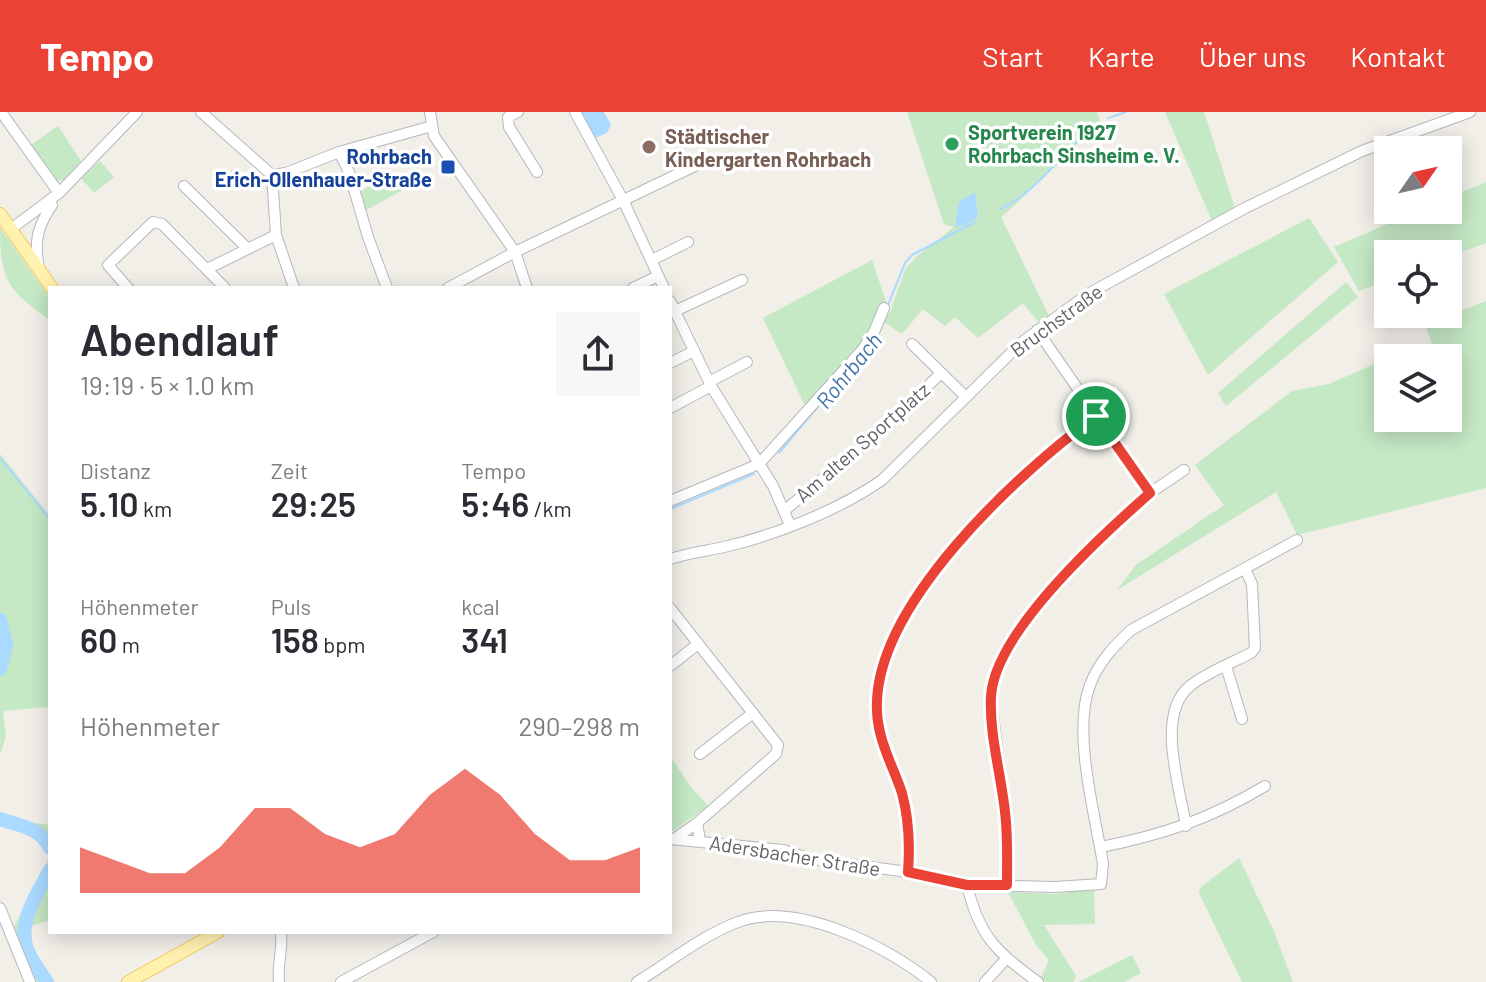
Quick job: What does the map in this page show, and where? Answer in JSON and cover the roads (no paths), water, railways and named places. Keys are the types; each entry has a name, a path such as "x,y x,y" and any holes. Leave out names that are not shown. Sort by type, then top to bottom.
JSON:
{"main road":[{"path":"0,214 51,286"},
{"path":"128,982 214,934"}],"street":[{"path":"16,112 4,116 59,193"},
{"path":"14,234 59,193 137,112"},
{"path":"201,112 272,175 276,235 293,286"},
{"path":"430,112 434,136 515,252 526,286"},
{"path":"518,112 508,117 509,127 537,172"},
{"path":"575,112 623,200 663,286"},
{"name":"Bruchstraße","path":"672,559 726,546 836,508 882,480 1003,359 1088,294 1245,208 1362,151 1470,112"},
{"path":"272,175 432,126"},
{"path":"339,152 349,172 386,286"},
{"path":"452,286 515,252 701,163"},
{"path":"184,186 248,249"},
{"path":"40,271 35,238 39,224 59,193"},
{"path":"126,286 108,265 153,222 162,224 223,286"},
{"path":"14,234 39,224"},
{"path":"207,269 276,235"},
{"path":"652,260 688,242"},
{"path":"637,286 658,276"},
{"path":"742,280 672,306 710,384 773,486 790,525"},
{"path":"672,500 759,464 863,349 884,308"},
{"path":"1037,330 1150,493"},
{"name":"Am alten Sportplatz","path":"912,344 966,397"},
{"path":"672,362 694,351"},
{"path":"672,407 747,362"},
{"name":"Am alten Sportplatz","path":"784,511 880,431 941,373"},
{"path":"908,872 910,840 907,818 902,794 883,745 877,715 877,690 883,661 893,636 930,579 975,526 1033,465 1096,416"},
{"path":"1007,885 1005,813 991,698 1001,657 1021,626 1086,553 1150,493 1184,470"},
{"path":"1265,786 1218,813 1186,826 1101,847 1083,734 1083,710 1090,683 1109,651 1131,630 1297,540"},
{"path":"1186,826 1173,749 1174,713 1178,699 1190,686 1255,648 1252,584 1245,569"},
{"path":"672,611 778,745 776,754 697,823 672,839"},
{"path":"672,664 698,644"},
{"path":"1226,666 1242,719"},
{"path":"700,754 753,713"},
{"path":"697,823 700,840"},
{"name":"Adersbacher Straße","path":"672,839 783,850 811,859 908,872 967,885 1055,887 1101,884 1101,847"},
{"path":"967,885 980,928 1006,959 1038,982"},
{"path":"0,908 30,982"},
{"path":"638,982 713,933 741,921 777,917 822,925 859,939 895,957 931,982"},
{"path":"279,982 281,934"},
{"path":"341,982 429,934"},
{"path":"985,982 1006,959"}],"water":[{"path":"581,112 604,112 611,125 607,133 595,138"},
{"path":"975,192 978,217 955,227 959,202"}],"waterway":[{"name":"Rohrbach","path":"1108,118 1126,112"},
{"name":"Rohrbach","path":"1001,209 1041,180 1100,122"},
{"name":"Rohrbach","path":"888,305 905,263 912,255 975,222"},
{"name":"Rohrbach","path":"874,342 880,330"},
{"name":"Rohrbach","path":"779,453 825,398"},
{"name":"Rohrbach","path":"0,458 48,517"},
{"name":"Rohrbach","path":"672,508 754,474"},
{"path":"0,620 6,645 0,669"},
{"path":"0,819 35,831 48,844"},
{"path":"47,982 29,953 25,929 30,908 48,874"}],"place":[{"name":"Sportverein 1927 Rohrbach Sinsheim e. V.","path":"952,144"},
{"name":"Städtischer Kindergarten Rohrbach","path":"649,147"},
{"name":"Rohrbach Erich-Ollenhauer-Straße","path":"448,167"}]}
